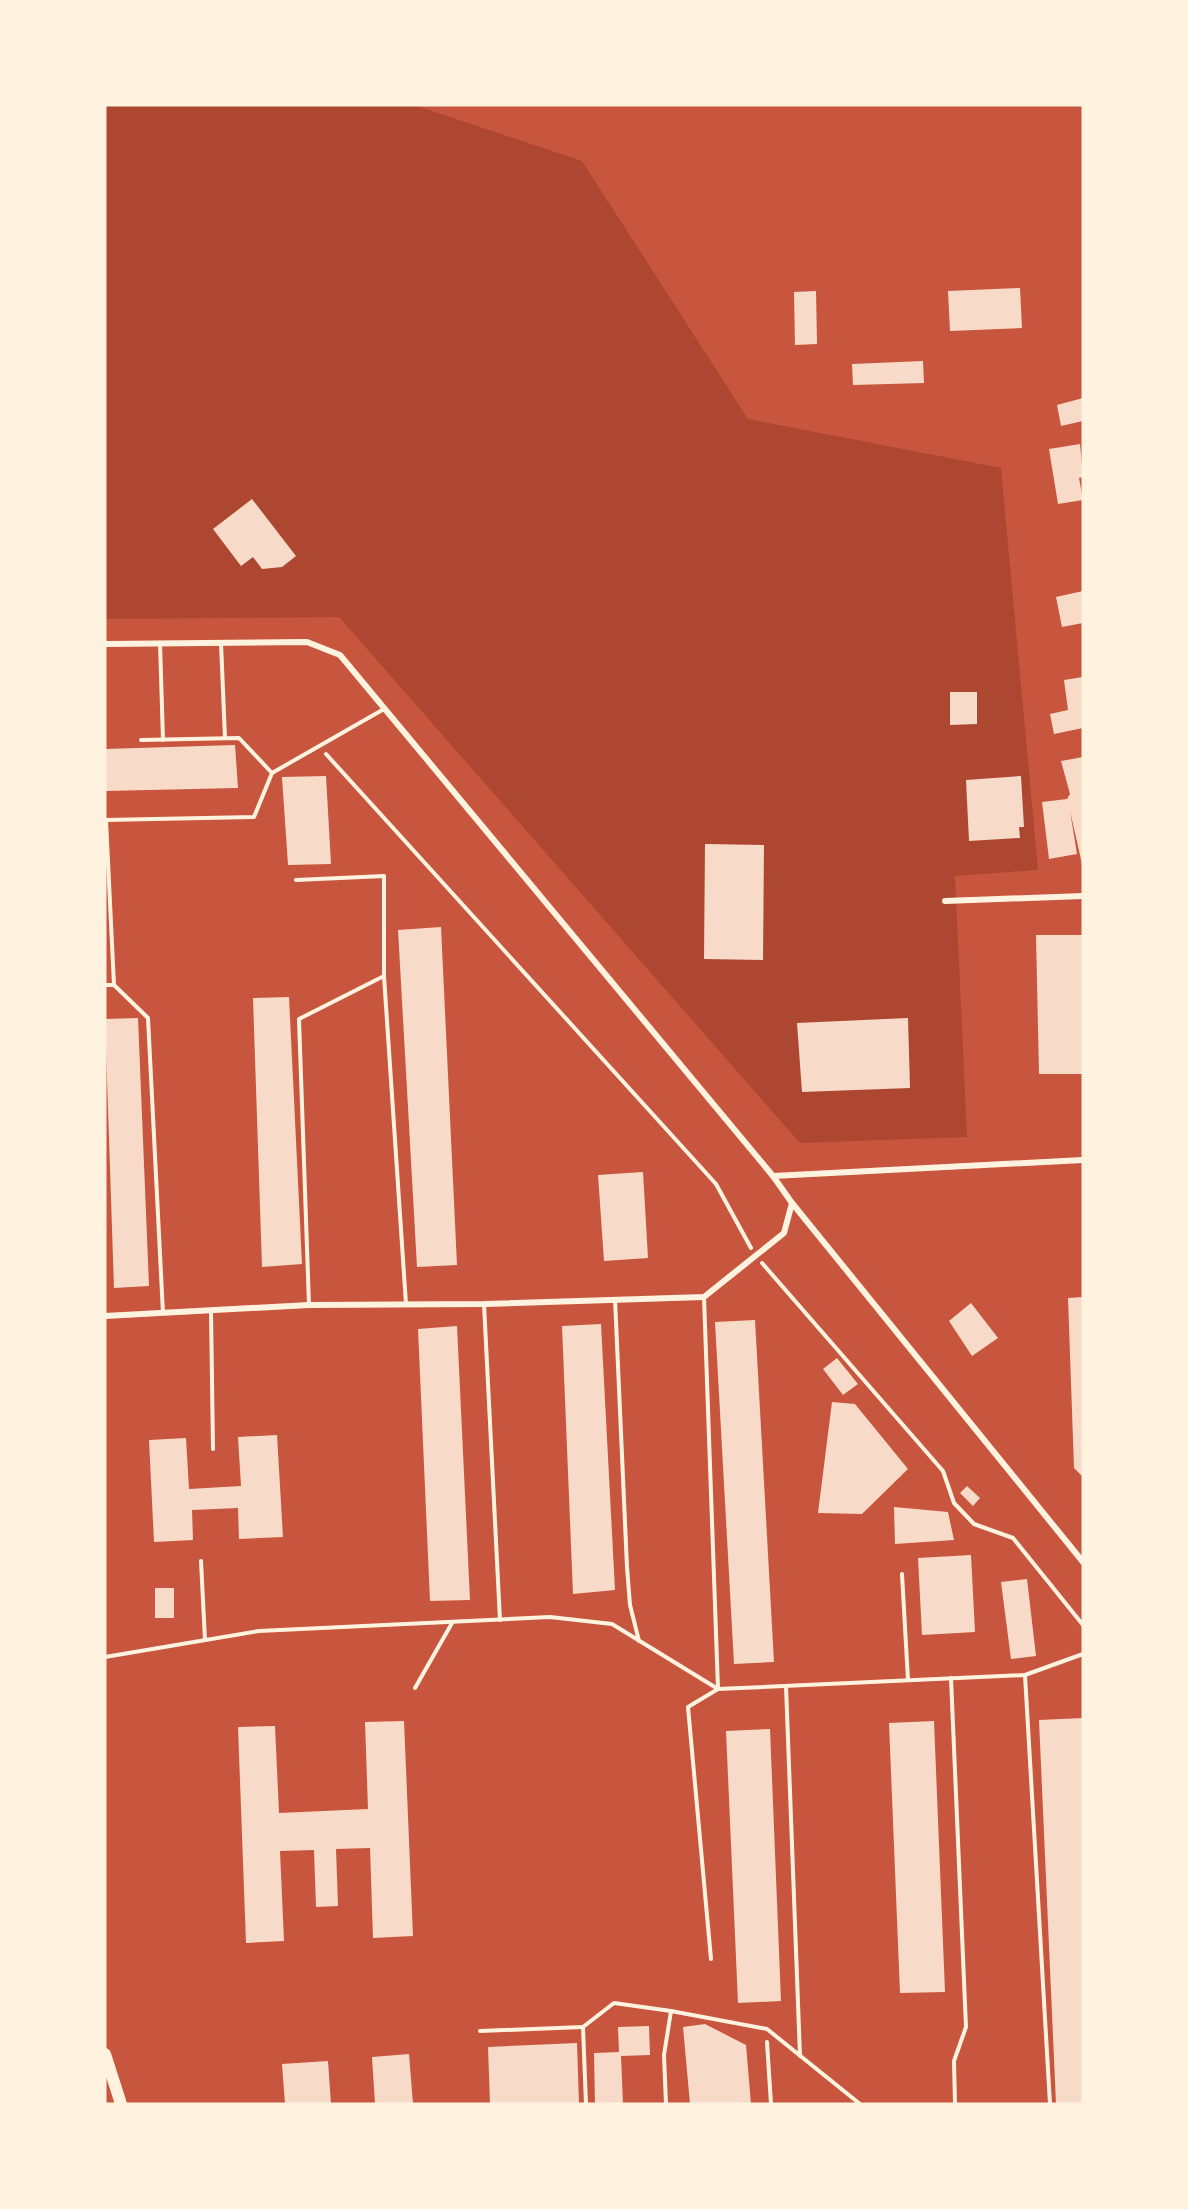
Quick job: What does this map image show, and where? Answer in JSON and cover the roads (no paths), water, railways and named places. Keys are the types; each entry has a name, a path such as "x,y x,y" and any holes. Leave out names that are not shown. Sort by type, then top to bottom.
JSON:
{"main road":[{"path":"105,2054 121,2104"}],"street":[{"path":"105,644 307,642 340,655 773,1176 792,1203 1083,1562"},
{"path":"945,901 1083,896"},
{"path":"773,1176 1083,1160"},
{"path":"105,1316 309,1305 484,1304 704,1297 784,1233 792,1203"}],"lane":[{"path":"221,642 225,738"},
{"path":"160,643 163,740"},
{"path":"163,1314 148,1018 114,985 105,820 254,817 272,773 384,709"},
{"path":"141,740 239,738 272,773"},
{"path":"296,880 384,876 384,976 406,1304"},
{"path":"309,1305 298,1018 384,976"},
{"path":"105,985 114,985"},
{"path":"704,1297 718,1689"},
{"path":"615,1299 627,1567 630,1605 639,1641"},
{"path":"484,1304 500,1620"},
{"path":"211,1311 213,1449"},
{"path":"201,1561 205,1640"},
{"path":"902,1574 908,1680"},
{"path":"105,1657 259,1631 550,1617 612,1624 718,1689"},
{"path":"415,1688 452,1622"},
{"path":"711,1959 688,1707 718,1689 1025,1675 1083,1654"},
{"path":"1025,1675 1050,2104"},
{"path":"951,1678 966,2027 954,2061 956,2104"},
{"path":"786,1686 800,2056"},
{"path":"480,2031 584,2027 614,2003 671,2011 767,2030 860,2104"},
{"path":"666,2104 663,2055 671,2011"},
{"path":"584,2027 586,2104"}]}
